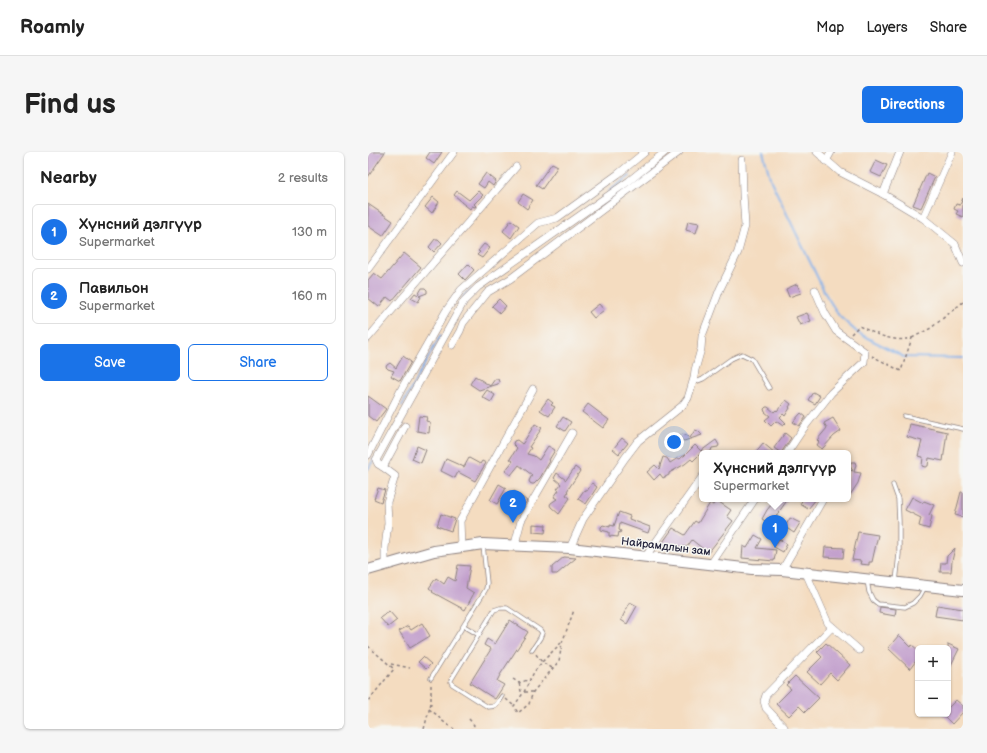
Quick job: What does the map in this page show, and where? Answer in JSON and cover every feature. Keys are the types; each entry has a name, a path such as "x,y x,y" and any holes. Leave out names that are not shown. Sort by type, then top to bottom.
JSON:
{"main road":[{"name":"Найрамдлын зам","path":"368,570 434,551 461,546 515,544 570,548 752,569 782,570 963,590"}],"street":[{"path":"368,269 454,152"},
{"path":"368,455 402,388 446,311 461,290 538,223 557,218 618,174 645,152"},
{"path":"385,565 385,548 388,523 387,502 395,476 378,464 376,460 464,301 478,287 622,185 665,152"},
{"path":"452,345 463,323 488,292 510,279 679,152"},
{"path":"817,152 840,172 883,194 923,218 955,244 963,262"},
{"path":"826,161 830,152"},
{"path":"883,194 900,152"},
{"path":"923,218 952,152"},
{"path":"570,548 583,519 638,441 682,406 688,398 693,384 694,370 701,349 702,336 720,289 738,252 745,226 742,160"},
{"path":"368,338 516,167"},
{"path":"789,450 831,393 864,362 865,352 836,331 825,313 815,290"},
{"path":"461,546 460,521 533,389"},
{"path":"383,467 405,426"},
{"path":"515,544 521,521 572,433"},
{"path":"646,556 699,481"},
{"path":"710,564 753,502"},
{"path":"782,570 821,502"},
{"path":"806,573 828,623 859,650"},
{"path":"784,727 766,708 764,701 766,695 832,627"}],"lane":[{"path":"693,384 731,359 742,354 752,359 769,388"},
{"path":"904,416 963,429"},
{"path":"892,485 898,499 899,521 899,554 896,583"},
{"path":"431,678 486,589 487,583 483,544"},
{"path":"867,580 869,592 873,600 878,604 906,607 920,596 926,586"},
{"path":"502,696 494,707 488,707 450,682 494,610 507,608 540,630 542,633 540,638 532,650"},
{"path":"464,626 479,635"}],"path":[{"path":"852,333 859,326 877,334 894,339 904,340 912,338 931,328 963,302"},
{"path":"865,352 901,371 912,338"},
{"path":"502,696 514,706 518,714 529,704 533,692 559,661 562,642 574,610"},
{"path":"514,706 524,692 534,672 562,642"},
{"path":"368,646 394,669 368,701"},
{"path":"532,650 542,662 552,668"},
{"path":"389,664 410,668"},
{"path":"424,729 430,703 431,678"},
{"path":"513,679 519,683 522,695"},
{"path":"519,683 530,679"},
{"path":"524,692 533,692"},
{"path":"429,708 437,714 441,720 454,729"},
{"path":"472,717 470,720 474,725 472,729"}],"building":[{"path":"368,152 385,152 368,177"},
{"path":"430,152 442,152 434,164 426,158"},
{"path":"876,160 887,165 881,177 870,172"},
{"path":"552,163 558,166 542,189 536,185"},
{"path":"486,173 496,181 493,186 488,182 484,188 478,184"},
{"path":"927,173 935,177 921,208 913,205"},
{"path":"457,191 469,200 478,191 483,195 474,204 476,206 472,206 470,209 454,195"},
{"path":"523,194 533,200 527,209 518,202"},
{"path":"433,197 439,202 432,213 425,207"},
{"path":"963,198 963,217 956,214 958,211 954,209 956,204 960,205"},
{"path":"368,204 393,221 383,236 368,226"},
{"path":"511,220 519,226 511,238 503,231"},
{"path":"688,221 699,223 696,233 686,230"},
{"path":"435,239 438,239 442,243 434,252 429,247"},
{"path":"484,244 490,248 482,258 477,255 480,252 478,251"},
{"path":"404,253 421,267 392,301 387,297 379,307 368,298 368,280 374,273 382,279"},
{"path":"468,264 474,270 465,280 459,274"},
{"path":"797,284 801,293 789,297 786,289"},
{"path":"422,288 427,290 427,293 419,296 421,297 418,302 411,298 415,293 418,295"},
{"path":"499,299 506,306 500,313 492,306"},
{"path":"599,304 604,310 594,318 589,312"},
{"path":"807,313 811,321 800,325 796,317"},
{"path":"403,356 411,362 400,381 391,376 394,371 386,367 390,363 396,368"},
{"path":"475,376 490,386 495,379 498,379 499,382 498,384 479,390 470,384"},
{"path":"487,390 495,395 491,402 482,397"},
{"path":"813,392 820,396 815,404 808,400"},
{"path":"368,396 386,409 376,422 368,416"},
{"path":"548,399 553,403 551,405 555,407 549,416 540,410"},
{"path":"786,400 791,404 789,407 790,408 785,416 783,414 780,417 786,423 783,426 776,421 771,426 765,420 770,416 764,409 768,407 774,412 776,410 777,411"},
{"path":"588,404 609,420 603,428 582,412"},
{"path":"801,413 806,417 799,426 793,422"},
{"path":"419,416 427,417 426,421 430,422 429,433 417,431"},
{"path":"563,417 571,422 565,431 557,426"},
{"path":"833,418 841,431 822,449 817,445 819,442 817,440 827,428 824,423"},
{"path":"535,424 542,428 529,447 531,448 527,454 534,456 539,460 548,446 555,450 540,478 532,484 529,481 532,475 519,465 511,475 505,471 513,461 510,459 517,448 513,444 514,441 517,440 522,444"},
{"path":"910,424 947,432 943,461 929,458 928,466 922,466 923,457 918,456 922,441 907,437"},
{"path":"695,430 702,435 684,441 681,439 680,436 682,434 690,438"},
{"path":"785,433 791,438 783,450 777,450 774,448"},
{"path":"622,438 628,443 619,454 613,449"},
{"path":"716,440 719,445 718,447 712,448 711,450 702,450"},
{"path":"763,443 771,450 757,450"},
{"path":"695,445 700,450 699,455 693,461 691,459 663,478 660,474 654,480 647,472 655,465 659,469 663,457 667,458 670,463 684,456"},
{"path":"417,446 426,450 421,463 412,459"},
{"path":"469,458 480,464 482,461 486,463 475,481 458,472 455,478 441,471 446,459 464,467"},
{"path":"851,462 855,462 856,465 854,472 861,473 858,483 851,494 851,470 853,471 851,468"},
{"path":"575,467 580,471 567,491 568,492 566,495 570,498 559,514 550,505 557,499 554,497 561,484 554,478 557,473 566,480"},
{"path":"592,483 597,487 586,504 578,499 584,490 587,491"},
{"path":"499,484 506,488 497,504 490,500"},
{"path":"378,488 385,490 381,502 374,499"},
{"path":"514,491 527,501 524,505 511,496"},
{"path":"961,492 963,492 963,517 955,515"},
{"path":"912,497 923,503 924,501 934,505 929,515 932,516 929,529 919,526 921,518 905,510"},
{"path":"715,502 719,502 731,510 727,516 733,521 708,553 692,540 687,547 661,545 673,528 685,535 695,521 698,523 710,503 713,505"},
{"path":"774,502 786,502 774,519 783,524 778,532 772,528 773,526 762,519"},
{"path":"801,502 814,502 808,509 800,504"},
{"path":"619,512 630,516 629,519 650,527 648,533 620,523 619,530 621,531 620,533 619,532 618,537 609,536 609,532 601,530 603,525 610,527 610,525 614,526"},
{"path":"441,514 455,519 451,531 437,526"},
{"path":"790,518 800,523 794,533 785,527"},
{"path":"533,524 546,525 545,533 533,532"},
{"path":"858,532 878,535 872,562 869,562 869,565 860,564 861,561 852,560"},
{"path":"755,535 762,539 757,548 776,550 774,561 742,558 743,546 747,548"},
{"path":"779,539 787,544 783,552 774,547"},
{"path":"825,547 844,548 843,558 824,557"},
{"path":"955,548 951,572 940,572 941,563 946,563 947,556"},
{"path":"564,557 576,558 557,574 552,574 552,567"},
{"path":"458,565 470,566 466,588 474,593 465,610 432,592 433,591 429,588 436,578 444,584 448,577 455,581"},
{"path":"630,602 637,606 627,624 621,620"},
{"path":"937,605 963,609 963,620 935,616"},
{"path":"880,607 896,609 895,616 879,613"},
{"path":"389,611 397,620 388,627 380,618"},
{"path":"510,620 528,632 497,681 504,685 495,699 470,683 491,649 484,645 487,639 495,644"},
{"path":"422,623 430,636 410,648 399,631 408,626 411,630"},
{"path":"899,635 911,647 912,645 915,648 915,662 910,669 888,648"},
{"path":"826,643 850,665 837,680 830,673 820,684 807,672 822,657 817,652"},
{"path":"951,645 959,649 951,665"},
{"path":"423,657 431,664 426,669 418,662"},
{"path":"795,676 819,698 805,712 799,706 789,716 776,704 791,689 786,685"},
{"path":"956,700 963,706 963,712 952,724 945,717 951,717 951,705"}],"waterway":[{"path":"763,152 771,181 826,295 839,316 858,333 904,357 963,358"},
{"path":"609,191 630,176"},
{"path":"463,298 465,294 471,290"},
{"path":"402,406 441,335"},
{"path":"368,469 374,459"}],"place":[{"name":"Павильон","path":"513,523"},
{"name":"Хүнсний дэлгүүр","path":"775,548"}]}
